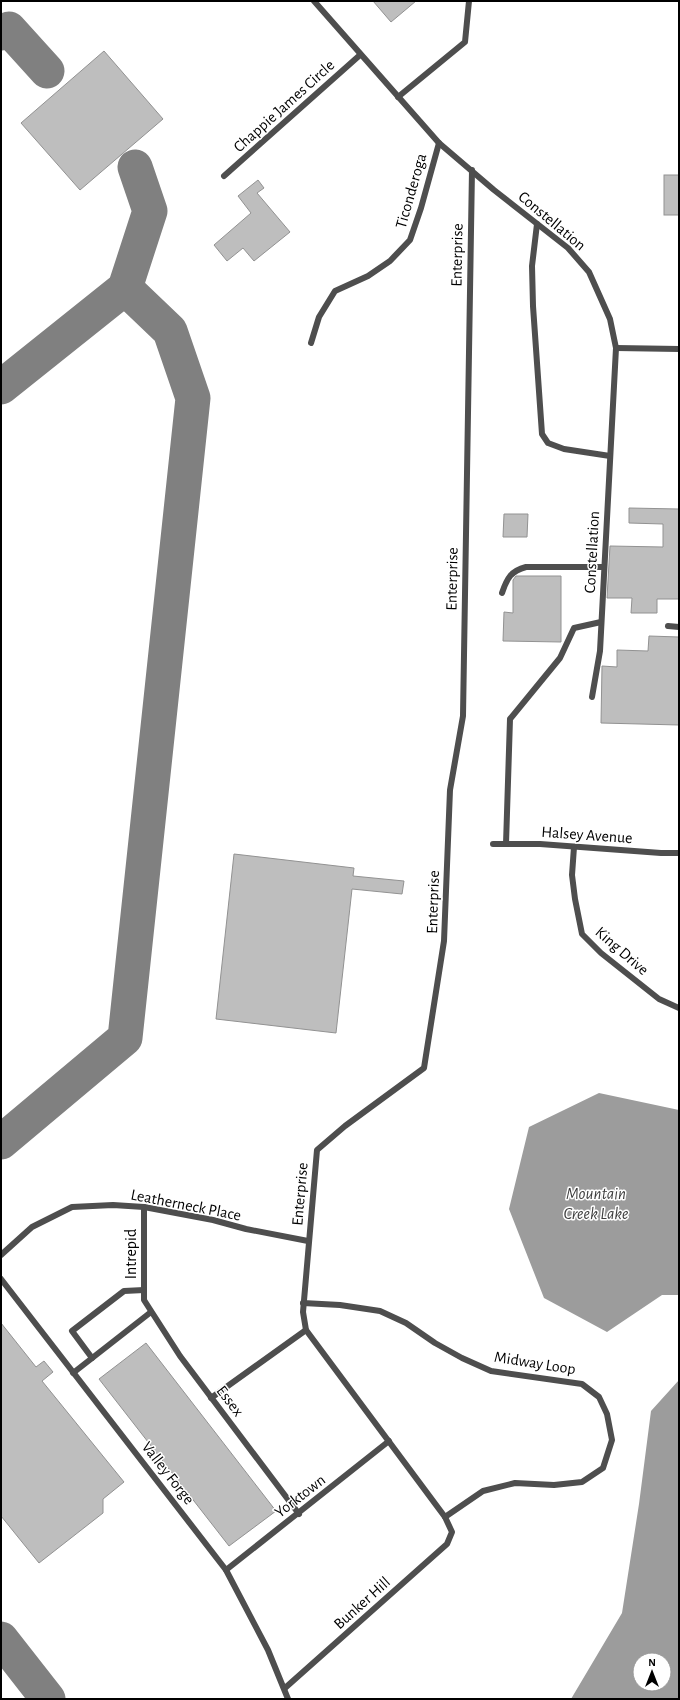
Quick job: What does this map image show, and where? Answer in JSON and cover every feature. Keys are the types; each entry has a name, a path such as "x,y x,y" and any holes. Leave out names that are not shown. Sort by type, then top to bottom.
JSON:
{"lane":[{"name":"Constellation","path":"314,1 439,143 568,248 589,272 610,319 616,348 600,651 592,697"},
{"path":"398,97 465,42 470,1"},
{"name":"Chappie James Circle","path":"224,176 360,55"},
{"name":"Ticonderoga","path":"311,343 319,317 335,291 368,276 390,261 410,240 421,208 439,143"},
{"name":"Enterprise","path":"452,1532 445,1517 306,1330 303,1312 317,1150 345,1126 424,1068 444,941 450,790 463,716 472,170"},
{"path":"537,224 532,266 533,306 542,434 548,443 564,449 610,456"},
{"path":"616,348 679,348"},
{"path":"502,593 506,580 516,570 526,567 604,567"},
{"path":"506,844 510,719 560,658 574,628 601,622"},
{"path":"668,626 679,626"},
{"name":"Halsey Avenue","path":"493,844 679,853"},
{"name":"King Drive","path":"574,847 572,875 582,934 601,953 659,999 679,1008"},
{"name":"Leatherneck Place","path":"1,1255 32,1227 72,1208 113,1205 144,1207 213,1220 246,1229 308,1241"},
{"name":"Intrepid","path":"144,1207 144,1300"},
{"name":"Valley Forge","path":"1,1279 226,1570 264,1644 285,1688 288,1699"},
{"path":"92,1358 72,1331 124,1291 144,1290"},
{"name":"Essex","path":"144,1300 180,1356 299,1514"},
{"name":"Midway Loop","path":"304,1303 340,1305 380,1311 406,1323 435,1343 462,1358 491,1371 582,1384 599,1397 607,1414 612,1440 603,1468 582,1482 515,1484 483,1491 445,1517"},
{"path":"74,1373 152,1312"},
{"path":"211,1398 306,1330"},
{"name":"Yorktown","path":"226,1570 299,1514 389,1441"},
{"name":"Bunker Hill","path":"285,1688 447,1544 452,1532"}],"water":[{"name":"Mountain Creek Lake","path":"599,1093 679,1110 679,1295 662,1295 607,1332 544,1298 509,1209 529,1127"},
{"path":"679,1380 679,1699 571,1699 622,1613 639,1504 651,1411"}],"building":[{"path":"373,1 416,1 391,22"},
{"path":"104,51 163,119 80,190 21,123"},
{"path":"664,175 679,175 679,215 664,215"},
{"path":"258,180 264,188 257,193 290,232 254,261 243,248 227,261 214,245 251,213 238,196"},
{"path":"629,508 679,509 679,599 657,599 657,613 631,613 632,598 607,598 610,546 663,547 663,524 629,523"},
{"path":"504,514 528,514 527,537 503,537"},
{"path":"516,576 561,576 561,642 503,641 504,612 513,613 513,580"},
{"path":"649,636 679,637 679,725 601,723 602,666 617,667 617,650 648,651"},
{"path":"234,854 354,868 353,876 404,881 402,894 352,889 336,1033 216,1019"},
{"path":"1,1323 36,1367 44,1361 53,1372 42,1381 124,1482 103,1499 103,1513 39,1563 1,1516"},
{"path":"146,1343 276,1511 229,1546 99,1379"}],"taxiway":[{"path":"1,33 9,29 47,71"},
{"path":"1,387 125,288 150,211 135,167"},
{"path":"1,1142 125,1038 193,398 170,331 125,288"},
{"path":"1,1639 48,1699"}]}
